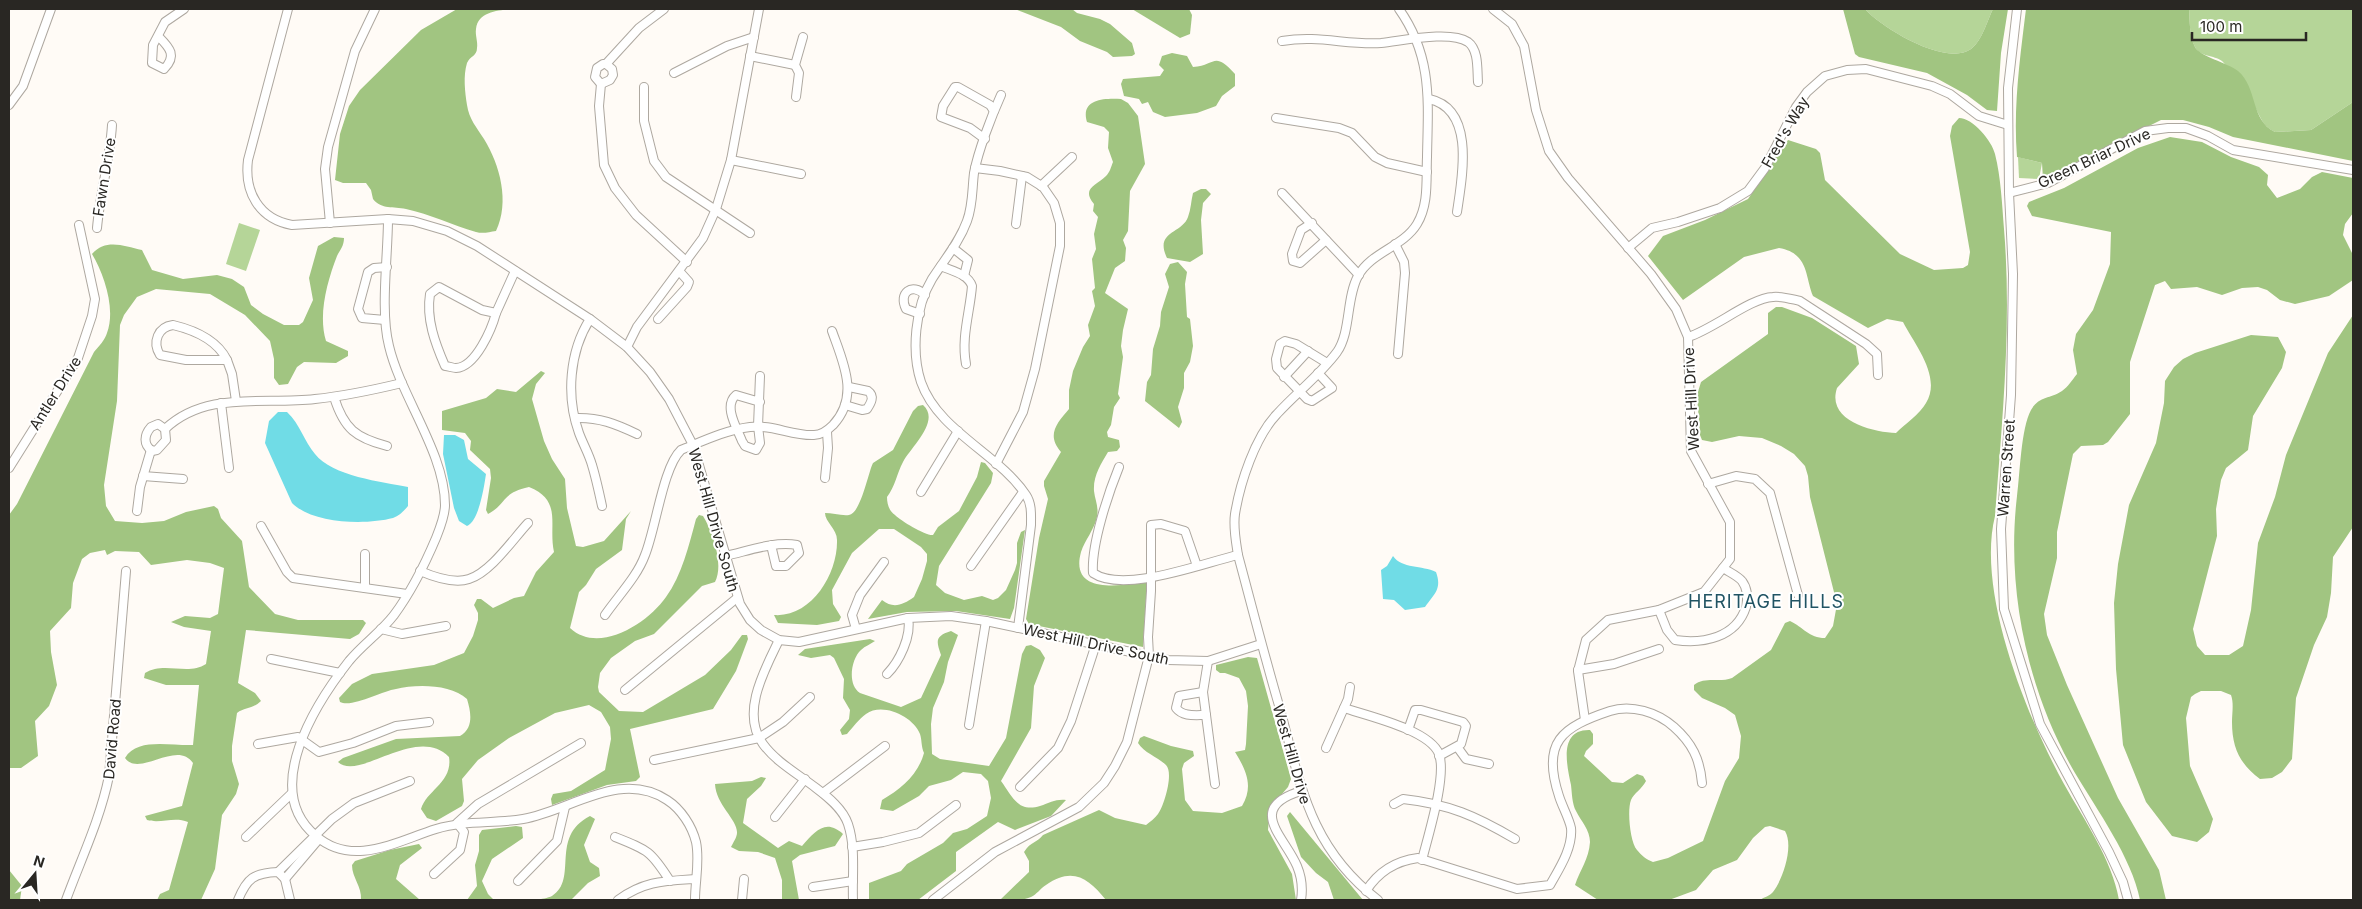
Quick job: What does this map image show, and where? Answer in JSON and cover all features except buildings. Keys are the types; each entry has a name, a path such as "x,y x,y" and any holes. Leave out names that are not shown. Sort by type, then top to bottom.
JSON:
{"street":[{"path":"9,105 23,86 51,9"},
{"path":"158,37 165,22 184,9"},
{"name":"West Hill Drive South","path":"288,9 248,160 248,186 256,204 279,223 303,225 388,219 413,222 447,231 477,246 515,270 590,319 628,347 650,372 669,399 693,445 737,598 750,620 761,630 779,640 799,642 908,618 952,616 986,621 1168,660 1208,661 1261,644"},
{"path":"330,223 325,169 328,147 355,51 376,9"},
{"path":"664,9 639,28 606,64 597,68 594,74 601,84 598,106 604,165 615,188 636,215 687,262"},
{"path":"628,347 637,327 680,272 703,238 716,209 731,160 759,9"},
{"path":"1282,193 1359,275 1365,266 1416,226 1425,204 1429,99 1426,70 1416,38 1400,9"},
{"name":"West Hill Drive","path":"1493,9 1512,24 1524,46 1536,110 1549,151 1568,178 1651,274 1676,309 1688,337 1691,451 1730,522 1730,558 1704,592 1659,610 1608,620 1586,640 1578,670 1585,720"},
{"name":"Warren Street","path":"2017,9 2008,88 2009,193 2013,272 2011,395 2001,529 2004,609 2040,724 2109,852 2123,882 2128,900"},
{"path":"674,73 727,46 754,36"},
{"path":"1282,41 1310,37 1382,43 1416,38 1445,37 1468,42 1474,48 1478,82"},
{"path":"796,97 799,72 795,65 802,38"},
{"path":"750,56 795,65"},
{"path":"601,84 610,80 613,75 612,69 606,64"},
{"name":"Fred's Way","path":"1628,248 1652,228 1678,222 1720,208 1748,191 1765,168 1796,108 1807,92 1825,76 1847,70 1866,68 1932,86 1950,94 1979,116 2008,125"},
{"path":"644,87 644,121 654,161 666,177 750,233"},
{"path":"985,139 970,128 941,118 944,106 955,87 958,87 990,105 994,111"},
{"path":"1002,95 994,111 995,114 975,168 972,207 967,222 924,295 920,314 916,357 922,383 935,406 958,431 996,464 1023,492 1031,508 1031,525 1018,628"},
{"path":"1429,99 1444,106 1458,122 1462,146 1462,175 1457,212"},
{"path":"1276,118 1339,128 1352,133 1375,157 1387,163 1427,172"},
{"name":"Fawn Drive","path":"97,228 101,190 110,156 112,125"},
{"name":"Green Briar Drive","path":"2009,193 2048,183 2145,131 2168,128 2186,128 2208,136 2233,150 2353,170"},
{"path":"1041,186 1072,157"},
{"path":"731,160 800,174"},
{"path":"975,168 1022,176 1041,186 1054,203 1060,223 1060,246 1035,369 1023,412 996,464"},
{"path":"1016,224 1022,176"},
{"path":"388,219 385,320 389,347 402,383 431,449 444,492 446,508 420,571 407,594 381,629 361,648 340,673 317,707 294,765 291,794 293,803 316,837 334,847 359,852 379,849 457,823 523,819 620,788 635,787 663,798 674,805 692,830 697,853 695,900"},
{"path":"1312,223 1301,230 1292,254 1293,261 1300,263 1306,260 1326,240"},
{"name":"Antler Drive","path":"9,468 78,358 92,316 95,298 79,225"},
{"path":"1395,244 1404,262 1405,273 1398,354"},
{"path":"953,248 968,260 964,276"},
{"path":"941,266 964,276 970,280 972,286 963,350 966,364"},
{"path":"385,320 362,318 358,309 368,272 374,268 387,267"},
{"path":"496,313 482,310 439,287 433,290 430,294 428,306 432,329 445,366 457,368 465,365 485,343 515,270"},
{"path":"658,319 687,287 689,282 680,272"},
{"name":"West Hill Drive","path":"1359,275 1354,286 1339,349 1270,421 1258,443 1235,515 1235,540 1301,791 1320,834 1348,872 1366,891 1378,900"},
{"path":"920,314 906,309 903,304 903,295 912,288 918,289 924,295"},
{"path":"1688,337 1703,333 1746,307 1772,297 1788,298 1800,301 1866,344 1877,354 1878,376"},
{"path":"590,319 580,335 573,362 572,398 574,418 592,463 602,506"},
{"path":"226,360 165,358 157,350 157,337 166,326 182,327 215,343 222,350 232,374 236,401"},
{"path":"604,615 645,557 654,531 666,480 676,455 681,450 737,429 758,426 779,428 802,435 817,436 827,432 839,419 845,405 849,387 844,363 832,331"},
{"path":"1318,373 1332,388 1312,401 1284,378 1277,368 1276,358 1280,344 1285,341 1296,344 1327,363"},
{"path":"1284,378 1308,350"},
{"path":"760,376 760,402 758,426 760,443 756,450 745,446 730,407 734,396 744,396 760,402"},
{"path":"165,429 176,419 199,407 236,401 334,397 402,383"},
{"path":"845,405 862,410 867,409 871,402 872,397 868,391 849,387"},
{"path":"334,397 346,424 356,435 366,441 387,446"},
{"path":"221,403 229,468"},
{"path":"574,418 594,418 614,423 637,434"},
{"path":"158,424 165,429 164,445 158,450 150,450 146,446 145,439 150,427 158,424"},
{"path":"921,492 958,431"},
{"path":"825,478 828,448 827,432"},
{"path":"137,511 150,450"},
{"path":"1119,467 1110,490 1097,540 1092,563 1093,573 1110,580 1150,578 1238,555"},
{"path":"143,476 183,479"},
{"path":"1708,484 1736,476 1755,479 1770,494 1798,594"},
{"path":"971,566 1023,492"},
{"path":"420,571 456,581 470,579 488,567 528,522"},
{"path":"933,900 995,852 1069,814 1104,783 1119,760 1127,742 1149,656 1151,525 1161,524 1185,531 1197,566"},
{"path":"261,526 287,572 293,578 407,594"},
{"path":"725,556 771,545"},
{"path":"365,554 365,588"},
{"path":"856,629 852,615 860,595 884,562"},
{"path":"1659,610 1667,630 1675,640 1693,642 1712,639 1725,634 1735,626 1743,615 1749,597 1742,581 1723,568"},
{"name":"David Road","path":"66,900 96,826 109,776 126,571"},
{"path":"625,690 737,598"},
{"path":"887,674 896,662 905,641 908,618"},
{"path":"969,725 986,621"},
{"path":"381,629 402,634 446,626"},
{"path":"779,640 763,673 755,702 759,738 772,754 823,793 843,814 848,824 852,847 853,900"},
{"path":"1020,787 1058,748 1071,721 1096,644"},
{"path":"1578,670 1614,664 1659,649"},
{"path":"272,659 340,673"},
{"path":"1208,661 1203,692 1214,784"},
{"path":"1326,748 1344,708 1350,687"},
{"path":"1203,692 1179,696 1176,708 1188,716 1206,715"},
{"path":"654,760 759,738 783,722 810,697"},
{"path":"1344,708 1408,730 1428,741 1439,756 1440,775 1436,804 1422,860"},
{"path":"1366,891 1374,879 1404,860 1422,860 1517,889 1550,885 1565,858 1571,828 1559,796 1552,762 1562,735 1572,726 1615,709 1632,709 1653,713 1672,725 1694,749 1702,783"},
{"path":"1408,730 1415,710 1463,722 1466,729 1458,748 1439,756"},
{"path":"258,744 288,737 298,737 312,749 319,752 353,743 396,726 429,722"},
{"path":"457,823 478,804 581,743"},
{"path":"823,793 885,746"},
{"path":"1458,748 1466,759 1489,764"},
{"path":"775,817 804,779"},
{"path":"285,879 332,819 354,803 410,781"},
{"path":"1301,791 1286,796 1274,810 1272,818 1278,836 1297,865 1303,885 1301,900"},
{"path":"246,837 291,794"},
{"path":"1394,804 1403,799 1436,804 1481,819 1515,839"},
{"path":"852,847 919,833 956,805"},
{"path":"518,880 554,846 561,831 565,807"},
{"path":"434,874 460,850 464,832 457,823"},
{"path":"238,900 250,878 263,872 278,872 316,837"},
{"path":"616,837 645,849 656,860 670,881"},
{"path":"278,872 285,879 290,900"},
{"path":"618,900 633,889 657,881 695,878"},
{"path":"742,900 744,879"},
{"path":"813,888 853,881"}],"green space":[{"path":"457,9 509,9 488,13 477,23 477,51 467,63 465,73 467,105 470,115 495,160 503,196 500,220 496,231 486,233 476,232 415,211 380,205 373,199 371,190 366,183 343,183 335,180 340,134 349,106 360,90 421,30"},
{"path":"1015,9 1072,9 1077,13 1100,19 1110,24 1132,43 1135,54 1132,56 1113,57 1107,52 1080,41 1061,27"},
{"path":"1132,9 1189,9 1192,15 1190,34 1180,38"},
{"path":"1843,9 1865,9 1885,26 1915,43 1946,53 1960,53 1971,49 1978,41 1993,9 2008,9 2001,53 1997,111 1987,110 1967,95 1927,73 1859,57 1855,54"},
{"path":"1865,9 1993,9 1978,41 1971,49 1960,53 1946,53 1915,43 1899,35"},
{"path":"2026,9 2189,9 2191,33 2195,47 2202,53 2238,71 2249,86 2261,120 2275,132 2311,130 2353,102 2353,161 2233,137 2209,127 2183,120 2161,120 2043,179 2042,163 2017,157 2016,120 2019,64"},
{"path":"2189,9 2353,9 2353,102 2311,130 2275,132 2271,130 2263,122 2245,91 2222,61 2200,53 2197,50 2191,33"},
{"path":"1172,53 1187,56 1193,67 1214,61 1222,63 1235,74 1235,86 1222,96 1216,106 1197,113 1165,117 1153,112 1148,102 1142,104 1139,99 1124,96 1121,84 1123,79 1160,76 1164,70 1159,65 1162,56"},
{"path":"1121,99 1128,103 1138,116 1145,164 1130,191 1128,231 1123,240 1126,248 1125,261 1115,268 1105,293 1128,309 1121,346 1123,357 1118,394 1120,398 1114,407 1111,425 1107,432 1108,437 1119,440 1120,447 1117,451 1108,452 1096,475 1094,491 1097,517 1081,552 1079,566 1083,576 1090,582 1100,585 1125,585 1147,582 1143,647 1029,624 1026,619 1039,538 1048,499 1044,481 1061,452 1054,440 1055,429 1069,409 1069,390 1073,371 1090,336 1088,325 1095,306 1092,291 1095,288 1092,259 1096,249 1094,234 1098,217 1093,211 1094,204 1090,199 1089,191 1107,174 1113,162 1108,148 1109,132 1104,127 1087,122 1086,114 1090,104 1101,100"},
{"path":"1959,118 1976,126 1990,143 1995,154 1999,172 2002,201 2006,265 2007,337 1995,516 1991,547 1993,581 1999,617 2008,653 2035,725 2064,784 2104,855 2119,900 1760,900 1772,893 1777,886 1784,871 1788,853 1785,831 1770,826 1765,827 1753,838 1737,860 1713,870 1696,890 1669,900 1598,900 1575,885 1586,859 1590,842 1589,834 1575,808 1572,798 1567,750 1573,736 1580,731 1590,730 1593,734 1593,744 1584,756 1612,782 1623,783 1637,774 1643,776 1646,781 1632,798 1629,811 1633,840 1639,852 1651,861 1668,858 1703,841 1725,781 1739,758 1741,736 1735,715 1725,708 1702,698 1694,690 1694,685 1708,680 1732,678 1771,650 1785,623 1790,621 1795,623 1819,638 1825,638 1833,626 1837,604 1810,497 1805,466 1794,454 1762,438 1739,436 1712,442 1702,440 1697,395 1701,382 1768,334 1768,313 1776,307 1782,307 1812,318 1856,346 1859,364 1837,388 1835,399 1838,409 1854,423 1876,430 1896,433 1926,403 1931,383 1925,361 1903,322 1887,319 1868,328 1813,296 1801,260 1789,251 1779,248 1744,257 1683,300 1648,256 1663,236 1705,220 1748,199 1788,140 1816,149 1820,153 1825,180 1900,254 1934,270 1963,268 1968,265 1970,252 1950,136 1952,126"},
{"path":"2170,137 2202,142 2231,157 2259,167 2268,175 2267,185 2277,198 2300,189 2312,177 2322,172 2353,178 2353,213 2345,224 2343,235 2353,255 2353,280 2329,296 2295,304 2280,300 2267,290 2258,287 2242,288 2222,295 2197,287 2171,289 2165,281 2155,285 2130,362 2130,414 2108,442 2103,445 2081,446 2073,454 2057,532 2057,558 2044,614 2047,635 2067,685 2118,798 2159,870 2166,900 2140,900 2136,884 2122,851 2075,773 2058,741 2044,708 2024,639 2018,603 2014,531 2023,439 2028,418 2034,405 2041,400 2058,394 2077,374 2073,350 2076,334 2093,310 2110,264 2111,232 2032,216 2027,206 2029,202 2064,188 2138,148"},
{"path":"2018,157 2042,163 2039,179 2019,178"},
{"path":"1206,189 1211,194 1203,203 1201,220 1203,254 1190,262 1167,258 1164,249 1166,238 1185,223 1189,214 1193,193"},
{"path":"239,223 260,230 246,271 226,264"},
{"path":"334,237 344,238 344,241 333,266 327,287 323,310 324,331 326,341 348,351 348,356 336,363 304,362 297,367 288,384 279,385 274,378 274,359 270,341 245,315 210,294 156,289 137,297 124,315 120,325 117,401 104,485 106,506 115,521 142,523 164,521 186,512 214,506 218,509 221,518 242,541 249,587 275,614 298,620 363,620 366,623 359,634 350,639 246,630 238,683 255,693 261,701 237,713 232,746 232,761 239,784 236,794 222,815 215,869 201,900 157,900 160,894 169,890 188,822 183,820 152,821 147,820 145,816 182,806 193,763 186,757 178,755 139,764 131,763 125,758 130,751 146,745 193,745 199,685 166,685 144,678 145,673 160,668 192,669 206,664 211,631 184,627 171,622 185,616 210,618 218,614 224,568 210,563 187,560 151,565 139,552 115,551 107,555 105,550 90,553 82,559 73,583 71,608 50,631 51,652 57,685 49,706 35,721 38,756 21,768 9,768 9,515 17,504 94,352 107,333 110,313 107,292 101,271 92,254 97,249 109,245 122,245 142,250 152,270 183,279 217,275 232,279 244,287 251,305 263,314 284,325 299,325 303,322 313,300 309,278 318,246"},
{"path":"1178,262 1187,272 1185,284 1187,317 1190,319 1193,346 1190,362 1184,373 1184,388 1178,407 1182,422 1179,428 1145,401 1147,382 1151,375 1153,349 1169,287 1165,274 1170,264"},
{"path":"2353,315 2353,527 2333,557 2331,593 2327,617 2314,645 2296,698 2292,759 2282,772 2272,778 2260,779 2238,755 2232,731 2233,705 2231,695 2221,691 2201,691 2195,694 2191,697 2186,718 2190,766 2213,819 2209,832 2197,842 2172,836 2146,802 2123,745 2116,669 2114,603 2118,564 2129,505 2156,443 2164,403 2165,381 2174,367 2183,359 2195,353 2251,335 2278,337 2286,352 2282,368 2253,416 2248,450 2226,468 2221,480 2216,509 2217,536 2193,629 2197,646 2205,655 2229,655 2243,646 2251,610 2258,543 2275,497 2286,455 2328,353"},
{"path":"541,371 545,373 536,384 532,399 544,441 552,459 565,479 567,508 576,546 583,547 604,541 631,511 626,519 622,550 596,569 579,592 570,628 582,635 595,638 608,637 622,632 647,617 658,607 672,588 684,560 696,519 699,515 703,516 710,531 718,558 715,582 702,586 654,634 635,641 611,658 600,673 599,692 619,711 643,712 705,675 731,650 742,635 747,635 748,639 736,671 713,709 630,729 640,777 636,781 607,785 552,805 551,799 553,794 571,791 605,770 611,739 610,727 601,712 589,705 555,713 509,738 478,760 462,779 464,801 462,806 436,821 427,818 421,809 428,796 447,773 449,766 449,757 436,749 421,747 405,749 360,765 347,766 338,762 343,758 396,739 460,736 468,729 470,719 467,699 452,690 433,686 404,687 352,703 340,702 339,698 352,684 372,674 434,665 464,653 473,636 478,620 478,613 474,605 477,599 481,599 493,608 514,598 524,596 536,572 554,552 552,514 546,499 529,487 520,489 509,495 488,514 486,510 491,478 490,469 470,450 471,441 465,433 442,430 442,411 486,398 497,389 516,392"},
{"path":"923,405 928,411 929,419 927,426 901,466 887,497 889,507 898,518 925,533 933,535 938,527 959,511 977,477 981,462 985,463 993,473 991,483 939,566 936,585 945,593 964,600 982,596 993,600 998,598 1006,590 1015,570 1017,543 1021,532 1025,530 1014,608 1010,619 956,611 907,612 868,619 882,600 886,603 898,605 914,597 927,561 927,554 921,547 894,529 879,529 852,553 832,590 833,604 841,617 839,621 817,625 778,623 774,615 787,614 800,609 810,602 820,591 833,566 837,540 825,513 849,515 853,513 861,500 873,463 893,450 913,411 918,406"},
{"path":"951,631 958,635 948,662 944,682 933,708 931,724 932,754 940,759 989,766 1006,738 1022,654 1026,646 1031,645 1040,650 1045,658 1034,686 1031,728 1001,781 1016,802 1026,807 1032,808 1066,800 1051,816 1015,830 998,822 956,852 956,871 918,900 869,900 869,883 901,871 907,864 943,843 953,833 967,829 987,816 991,798 988,781 981,774 963,772 951,780 929,786 919,796 893,811 880,809 882,800 908,781 918,768 924,753 920,734 916,727 904,717 888,710 880,710 866,714 847,734 842,735 840,730 849,719 850,710 843,698 844,679 834,658 830,655 811,658 798,655 805,649 870,639 875,641 864,647 855,659 852,672 853,684 860,693 901,707 921,698 941,655 938,646 939,637"},
{"path":"1248,657 1257,658 1291,779 1288,787 1270,808 1268,830 1292,874 1296,900 1106,900 1087,881 1072,876 1064,876 1044,886 1033,896 1016,900 1000,900 1029,872 1029,861 1024,852 1043,835 1099,810 1115,818 1146,825 1157,815 1163,804 1169,775 1166,765 1144,750 1138,743 1140,738 1144,736 1171,746 1193,751 1194,756 1184,763 1182,769 1185,800 1193,811 1222,813 1242,806 1248,792 1248,785 1245,772 1235,752 1245,750 1248,706 1246,691 1239,678 1220,673 1216,670 1216,665"},
{"path":"761,777 766,778 761,786 747,799 743,823 778,848 789,841 802,846 816,832 826,827 837,829 843,834 835,846 800,855 792,861 799,900 782,900 782,880 775,858 758,852 739,851 731,847 737,833 736,828 719,799 715,784 752,781"},
{"path":"1290,812 1363,900 1334,900 1328,882 1316,873 1301,857 1287,816"},
{"path":"590,816 595,819 584,845 590,862 599,868 600,876 588,883 571,900 536,900 552,896 560,889 564,879 567,846 571,835 578,825"},
{"path":"522,827 523,838 492,859 482,881 488,894 494,900 467,900 477,886 475,865 479,851 479,835 482,830"},
{"path":"419,844 422,848 400,865 396,879 420,900 361,900 360,890 352,870 352,865 355,861 390,850"},
{"path":"9,870 22,886 20,900 9,900"}],"water":[{"path":"278,412 287,412 315,454 333,468 358,477 408,487 408,506 393,518 369,522 326,519 301,510 292,503 265,443 269,421"},
{"path":"444,435 455,435 464,440 468,459 486,474 478,511 475,518 467,526 459,521 454,508 443,454"},
{"path":"1393,556 1407,565 1436,572 1438,587 1425,607 1405,610 1394,600 1383,599 1381,570 1387,566"}],"district":[{"name":"HERITAGE HILLS","path":"1766,601"}]}
